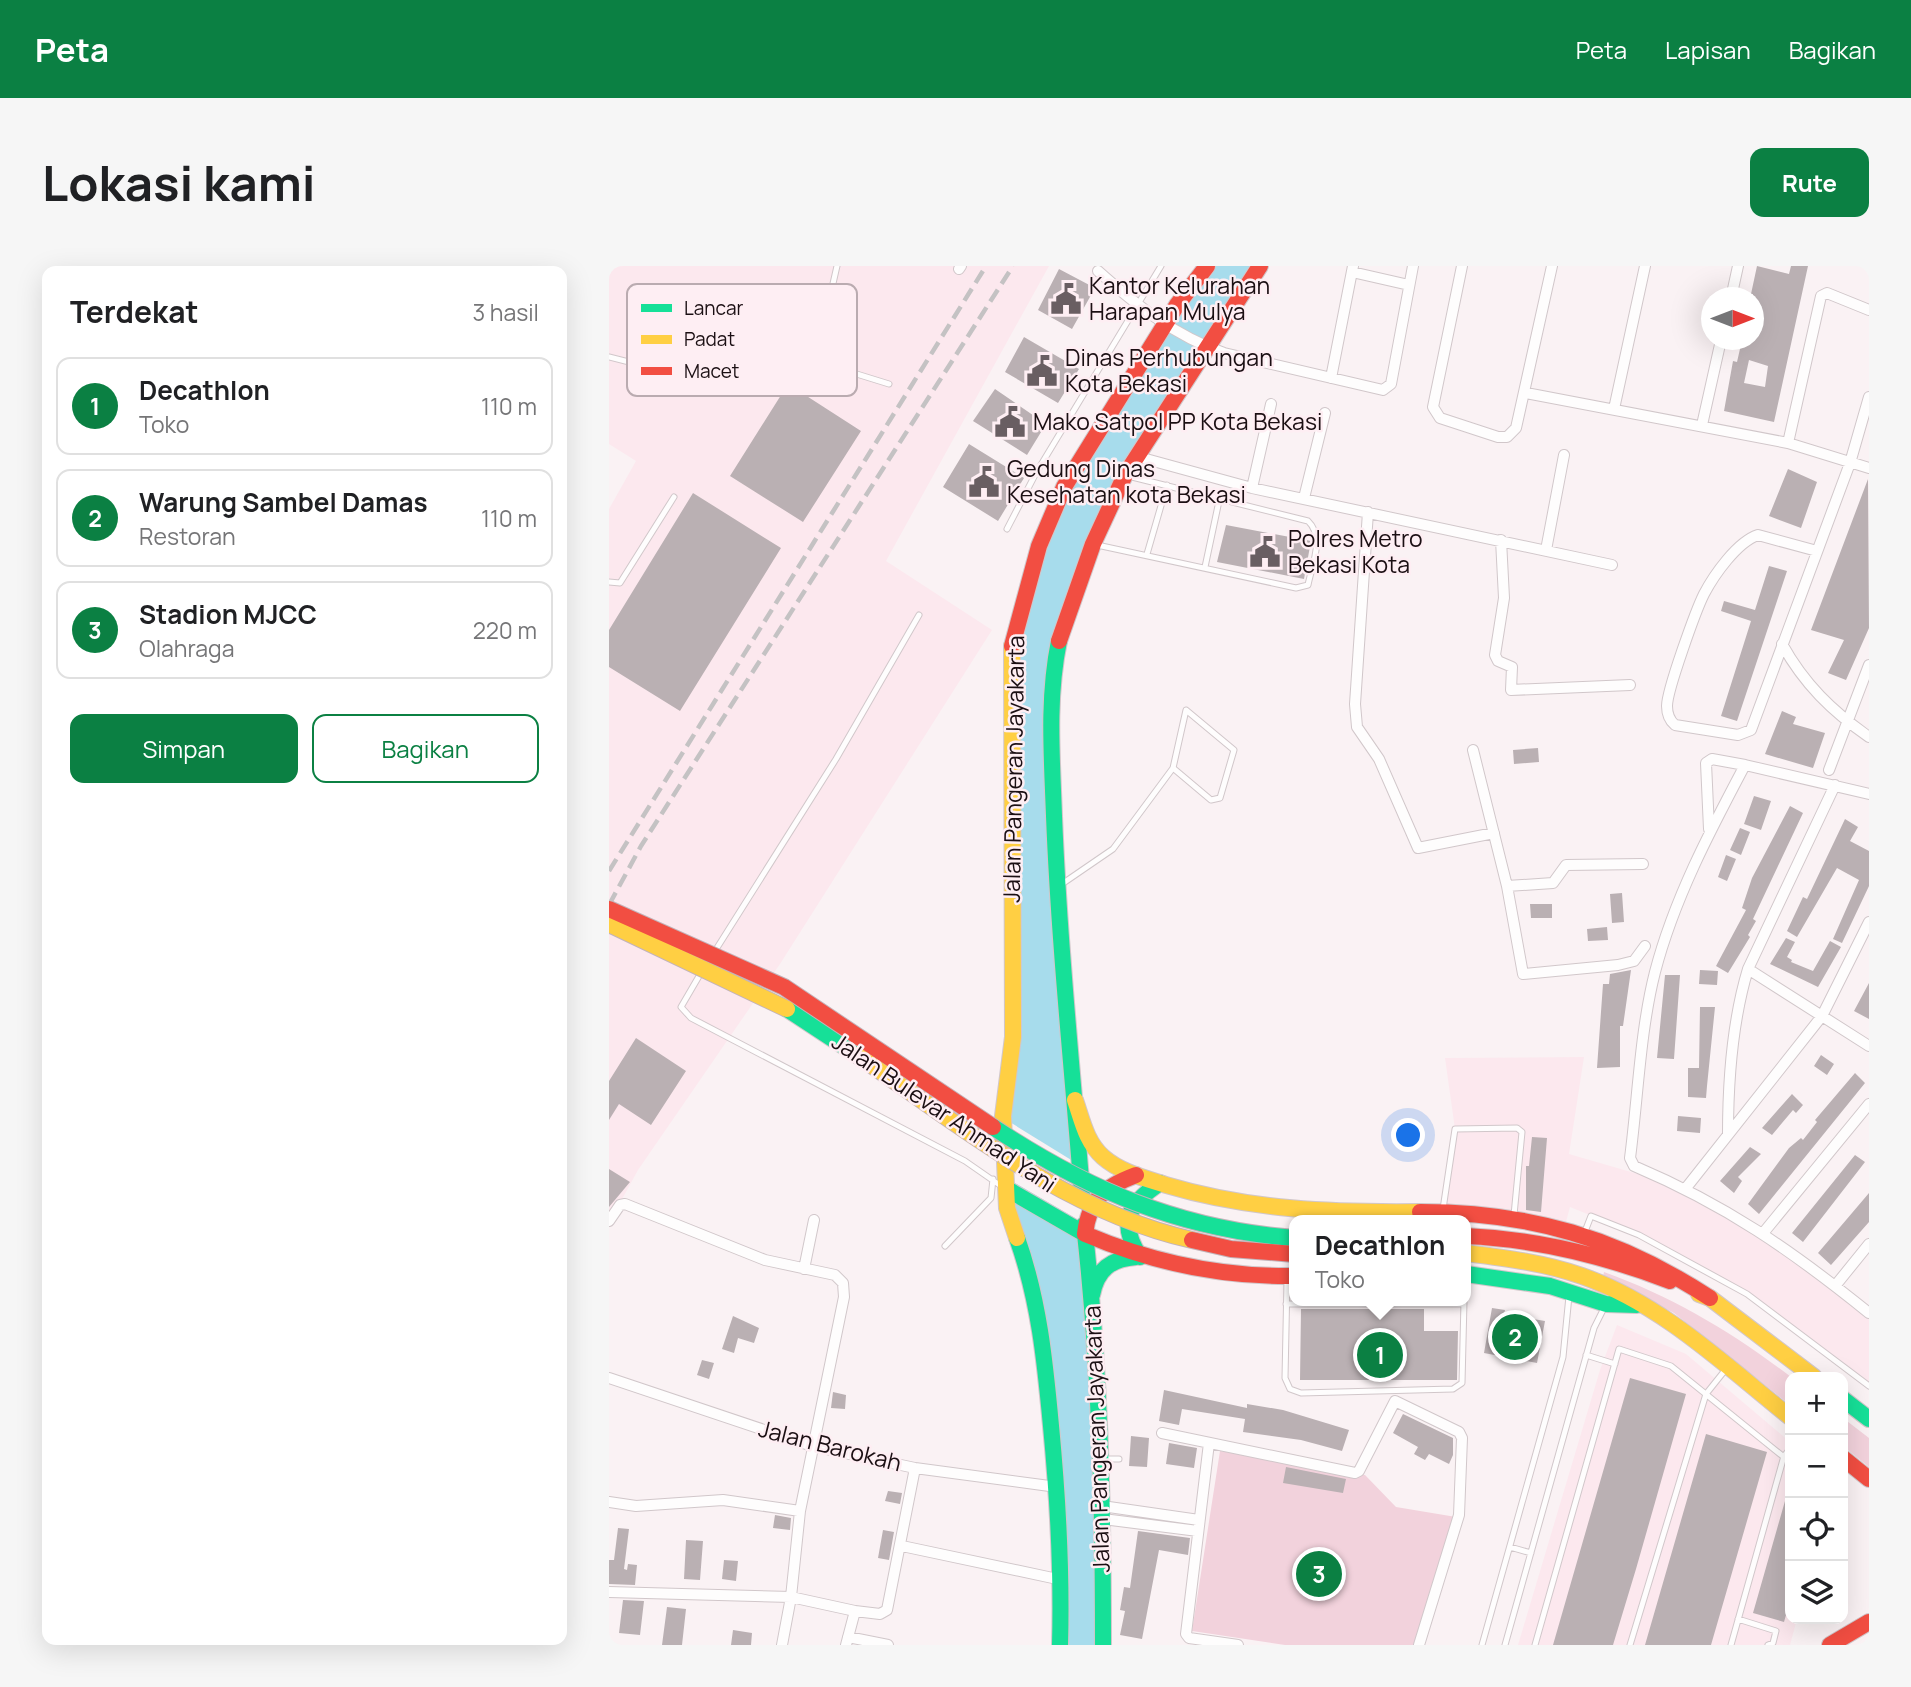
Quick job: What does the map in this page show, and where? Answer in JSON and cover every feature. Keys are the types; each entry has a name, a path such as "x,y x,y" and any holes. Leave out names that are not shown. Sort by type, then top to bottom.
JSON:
{"main road":[{"name":"Jalan Pangeran Jayakarta","path":"1060,1645 1062,1580 1057,1487 1043,1334 1031,1276 1007,1208 1003,1116 1013,1037 1011,649 1022,598 1051,515 1064,487 1207,266"},
{"name":"Jalan Pangeran Jayakarta","path":"1103,1645 1102,1513 1092,1296 1078,1231 1075,1100 1057,888 1052,680 1059,642 1093,544 1125,475 1202,346 1260,266"},
{"name":"Jalan Bulevar Ahmad Yani","path":"609,909 783,987 1047,1163 1086,1184 1151,1211 1204,1226 1289,1237"},
{"name":"Jalan Bulevar Ahmad Yani","path":"609,924 787,1009 1039,1179 1083,1203 1129,1222 1182,1239 1289,1253"},
{"path":"1075,1100 1088,1137 1095,1150 1106,1160 1136,1175 1205,1198 1289,1212 1483,1213 1584,1235 1629,1250 1671,1271 1807,1372"},
{"path":"1078,1231 1097,1194 1106,1185 1136,1175"},
{"path":"1140,1257 1131,1245 1128,1217 1132,1204 1140,1195 1160,1183"},
{"path":"1007,1189 1078,1231 1140,1257 1198,1270 1289,1276"},
{"path":"1471,1236 1516,1241 1609,1262 1658,1276 1710,1298"},
{"path":"1471,1254 1514,1259 1581,1276 1619,1292 1680,1328 1785,1413"},
{"path":"1092,1296 1093,1282 1108,1263 1118,1258 1140,1257"},
{"path":"1471,1275 1570,1291 1606,1304 1637,1305"},
{"path":"1848,1403 1869,1419"},
{"path":"1848,1462 1869,1479"},
{"path":"1830,1645 1869,1622"}],"street":[{"path":"1098,271 1136,305 1202,346 1387,389 1413,266"},
{"path":"1462,266 1433,400 1435,413 1498,437 1507,437 1516,428 1552,266"},
{"path":"1614,409 1645,266"},
{"path":"1733,287 1738,266"},
{"path":"1331,378 1353,269 1409,285"},
{"path":"1788,443 1821,296 1827,293 1869,310"},
{"path":"1702,425 1719,350"},
{"path":"1525,393 1788,443 1869,468"},
{"path":"1817,551 1758,535 1744,543 1711,583 1699,606 1667,703 1670,721 1675,725 1746,734 1755,723 1850,463 1869,397"},
{"path":"1252,488 1271,404"},
{"path":"1304,498 1325,413"},
{"path":"1546,551 1564,455"},
{"path":"1135,456 1252,488 1612,565"},
{"path":"1368,512 1355,704 1357,727 1379,759 1418,848 1494,834"},
{"path":"1501,540 1504,598 1495,655 1498,661 1512,667 1511,690 1630,685"},
{"path":"1782,644 1806,684 1847,722 1869,737"},
{"path":"1829,770 1869,665"},
{"path":"1473,750 1507,886 1523,974 1618,965 1634,961 1645,946"},
{"path":"1709,832 1706,763 1712,759 1869,794"},
{"path":"1745,765 1709,832 1662,948 1654,975 1630,1158 1634,1166 1686,1188 1764,1232 1869,1313"},
{"path":"1728,1134 1732,1052 1740,996 1748,969 1835,785"},
{"path":"1507,886 1553,883 1566,865 1643,864"},
{"path":"1686,1188 1822,1016 1869,922"},
{"path":"1748,969 1869,1046"},
{"path":"1764,1232 1869,1104"},
{"path":"609,1221 620,1205 625,1204 765,1260 835,1275 843,1283 844,1297 800,1511 791,1597 782,1645"},
{"path":"804,1269 814,1220"},
{"path":"1835,1286 1869,1244"},
{"name":"Jalan Barokah","path":"609,1378 812,1447 915,1468 1057,1487"},
{"path":"1162,1433 1355,1473 1359,1471 1395,1401 1459,1432 1462,1438 1459,1515 1419,1645"},
{"path":"1209,1443 1187,1636 1238,1645"},
{"path":"609,1592 791,1597 880,1614 887,1610 902,1546 915,1468"},
{"path":"609,1502 636,1506 723,1500 800,1511"},
{"path":"1102,1513 1199,1525"},
{"path":"902,1546 1062,1580"},
{"path":"855,1611 847,1641 888,1645"}],"lane":[{"path":"833,284 837,266"},
{"path":"1007,529 1037,473 1161,266"},
{"path":"609,357 627,362"},
{"path":"857,374 889,384"},
{"path":"1093,544 1303,587 1308,585 1318,540 1314,527 1308,521 1219,501 1125,475"},
{"path":"1147,554 1167,485"},
{"path":"609,582 620,583 674,497"},
{"path":"1205,567 1219,501"},
{"path":"919,615 836,759 681,1007 691,1018 965,1161 1007,1189"},
{"path":"1057,888 1113,849 1173,768 1184,713 1189,709 1234,750 1220,798 1216,800 1211,800 1173,768"},
{"path":"1442,1212 1455,1129 1517,1128 1522,1132 1513,1219"},
{"path":"945,1246 991,1198 993,1180"},
{"path":"1584,1235 1591,1216 1639,1235 1747,1294 1869,1386"},
{"path":"1289,1287 1286,1304 1285,1378 1290,1389 1301,1393 1453,1390 1462,1382 1464,1370 1464,1306"},
{"path":"1482,1645 1563,1357 1570,1291"},
{"path":"1505,1645 1586,1355 1594,1328 1606,1304"},
{"path":"1535,1645 1619,1349 1671,1366 1784,1456 1731,1645"},
{"path":"1586,1355 1615,1364"},
{"path":"1630,1645 1706,1394 1728,1367"},
{"path":"1100,1460 1119,1460"},
{"path":"1510,1547 1531,1553"},
{"path":"1738,1619 1776,1631 1773,1643 1769,1645"}],"shaded area":[{"path":"609,266 1049,266 886,561 992,630 780,964 638,1170 609,1223 609,509 636,461 609,444"},
{"path":"1584,1057 1569,1154 1686,1188 1869,1313 1869,1386 1747,1294 1639,1235 1570,1207 1564,1229 1442,1212 1455,1129 1445,1058"},
{"path":"1604,1272 1678,1304 1769,1361 1785,1373 1785,1401 1674,1313 1603,1277"},
{"path":"1617,1325 1686,1354 1785,1438 1785,1624 1796,1624 1790,1645 1518,1645 1600,1370"},
{"path":"1848,1422 1869,1438 1869,1467 1848,1450"},
{"path":"1220,1451 1365,1475 1396,1507 1456,1517 1415,1645 1285,1645 1192,1631"}],"water":[{"path":"1207,266 1260,266 1135,456 1054,667 1103,1645 1060,1645 1047,1370 1007,1208 1011,649 1051,515"}],"pier":[{"path":"1000,1116 1081,1166 1087,1225 1003,1176"}],"building":[{"path":"1757,266 1789,274 1791,266 1808,266 1774,422 1724,411 1733,361 1737,362 1740,350 1764,350 1764,287 1752,287","holes":["1749,360 1768,366 1765,387 1744,383"]},
{"name":"Kantor Kelurahan Harapan Mulya","path":"1059,269 1095,288 1072,329 1038,310"},
{"name":"Dinas Perhubungan Kota Bekasi","path":"1024,337 1079,369 1058,403 1005,372"},
{"name":"Mako Satpol PP Kota Bekasi","path":"995,389 1046,424 1027,455 973,421"},
{"path":"780,396 807,396 861,431 803,522 730,476"},
{"name":"Gedung Dinas Kesehatan kota Bekasi","path":"969,444 1024,478 998,521 943,487"},
{"path":"1788,469 1817,482 1801,528 1769,516"},
{"path":"1868,479 1869,628 1846,680 1828,673 1844,640 1811,630"},
{"path":"693,493 781,548 680,711 609,667 609,630"},
{"name":"Polres Metro Bekasi Kota","path":"1226,525 1311,541 1304,579 1217,562"},
{"path":"1769,566 1787,571 1737,721 1721,716 1751,621 1721,611 1724,601 1755,610"},
{"path":"1782,711 1796,717 1793,724 1825,733 1813,768 1765,754"},
{"path":"1538,748 1539,762 1514,764 1513,750"},
{"path":"1754,796 1771,801 1761,830 1744,824"},
{"path":"1790,806 1803,813 1753,919 1756,921 1748,935 1750,937 1728,973 1716,966 1746,910 1742,908 1752,878"},
{"path":"1845,819 1858,827 1850,841 1869,851 1869,886 1842,943 1833,939 1859,880 1837,868 1797,937 1787,931 1803,897 1807,899"},
{"path":"1740,828 1750,832 1741,855 1730,850"},
{"path":"1726,855 1736,859 1727,881 1718,877"},
{"path":"1622,893 1624,922 1612,923 1610,894"},
{"path":"1530,904 1552,904 1552,918 1531,918"},
{"path":"1607,927 1608,940 1588,941 1587,929"},
{"path":"1786,938 1795,942 1787,957 1791,962 1813,971 1830,941 1841,947 1818,987 1770,964"},
{"path":"1631,970 1623,1026 1620,1026 1620,1067 1597,1068 1603,984 1609,984 1610,974"},
{"path":"1700,970 1718,971 1717,985 1699,984"},
{"path":"1665,975 1680,975 1674,1059 1657,1058"},
{"path":"1869,983 1869,1019 1854,1011"},
{"path":"1700,1007 1715,1007 1706,1098 1688,1097 1688,1068 1699,1068"},
{"path":"636,1038 686,1071 651,1125 619,1104 609,1120 609,1081"},
{"path":"1821,1055 1834,1064 1827,1075 1814,1066"},
{"path":"1855,1073 1865,1083 1759,1214 1748,1204 1789,1148 1801,1138 1803,1140 1817,1122 1815,1120"},
{"path":"1792,1094 1803,1105 1796,1113 1793,1110 1772,1135 1762,1128"},
{"path":"1678,1116 1701,1118 1700,1133 1677,1131"},
{"path":"1532,1137 1547,1138 1541,1212 1526,1210 1526,1166 1529,1166"},
{"path":"1750,1147 1761,1154 1738,1177 1742,1181 1734,1193 1720,1181"},
{"path":"1855,1155 1865,1162 1803,1242 1792,1233"},
{"path":"609,1169 630,1182 609,1207"},
{"path":"1869,1193 1869,1222 1831,1265 1818,1253"},
{"path":"1492,1308 1505,1310 1504,1314 1545,1321 1537,1363 1484,1353"},
{"path":"1301,1309 1424,1309 1424,1331 1458,1331 1457,1380 1300,1380"},
{"path":"733,1316 759,1328 754,1343 738,1338 734,1353 722,1349"},
{"path":"702,1360 714,1363 709,1379 697,1375"},
{"path":"1630,1378 1686,1394 1636,1569 1613,1645 1553,1645"},
{"path":"1164,1390 1247,1408 1247,1404 1283,1410 1349,1430 1342,1451 1301,1440 1243,1432 1245,1419 1182,1409 1179,1425 1159,1421"},
{"path":"833,1392 846,1395 845,1409 831,1408"},
{"path":"1403,1414 1453,1438 1453,1455 1449,1464 1429,1454 1425,1460 1414,1454 1418,1447 1393,1433"},
{"path":"1706,1434 1767,1452 1711,1645 1645,1645"},
{"path":"1131,1436 1149,1438 1147,1467 1129,1466"},
{"path":"1169,1443 1197,1448 1194,1468 1166,1464"},
{"path":"1286,1467 1346,1479 1343,1493 1283,1483"},
{"path":"888,1491 902,1493 900,1504 885,1501"},
{"path":"1785,1501 1784,1622 1753,1613"},
{"path":"775,1515 791,1518 790,1530 773,1528"},
{"path":"618,1528 629,1529 624,1569 627,1570 628,1564 637,1565 635,1585 609,1584 609,1560 614,1560"},
{"path":"883,1530 894,1532 889,1560 878,1558"},
{"path":"1138,1531 1190,1538 1188,1555 1159,1550 1142,1639 1120,1635 1125,1611 1120,1610 1124,1587 1130,1588"},
{"path":"686,1540 703,1541 700,1580 684,1579"},
{"path":"724,1560 738,1561 736,1581 722,1579"},
{"path":"623,1600 644,1601 640,1635 619,1633"},
{"path":"667,1607 686,1609 682,1645 662,1645"},
{"path":"733,1630 752,1633 751,1645 731,1645"}],"railway":[{"path":"609,871 986,266"},
{"path":"609,905 641,846 1013,266"}],"traffic: fast":[{"path":"1059,641 1052,707 1054,816 1062,957 1082,1192"},
{"path":"787,1009 857,1055"},
{"path":"993,1127 1064,1170 1136,1203 1212,1226 1289,1237"},
{"path":"1140,1257 1129,1234 1130,1215 1140,1199 1160,1183"},
{"path":"1007,1189 1085,1234"},
{"path":"1084,1225 1094,1330 1099,1435 1103,1645"},
{"path":"1017,1238 1036,1308 1046,1378 1059,1536 1060,1645"},
{"path":"1092,1295 1097,1278 1107,1267 1119,1260 1136,1257"},
{"path":"1471,1275 1550,1286 1606,1304 1637,1305"},
{"path":"1848,1403 1869,1419"}],"traffic: slow":[{"path":"1012,646 1013,1037 1003,1116 1007,1208 1017,1238"},
{"path":"609,924 787,1009"},
{"path":"857,1055 976,1137 1058,1188 1146,1227 1192,1240"},
{"path":"1075,1100 1085,1130 1097,1151 1117,1167 1149,1180 1197,1193 1260,1205 1355,1212 1420,1212"},
{"path":"1471,1254 1554,1268 1611,1288 1666,1319 1785,1413"},
{"path":"1699,1294 1710,1298 1807,1372"}],"traffic: jam":[{"path":"1012,646 1039,546 1064,487 1177,305 1207,266"},
{"path":"1059,641 1093,544 1125,475 1260,266"},
{"path":"609,909 784,987 993,1127"},
{"path":"1136,1175 1115,1184 1100,1196 1090,1212 1085,1234 1136,1253 1187,1266 1240,1274 1289,1276"},
{"path":"1420,1212 1499,1217 1572,1232 1641,1259 1710,1298"},
{"path":"1471,1236 1570,1250 1670,1281"},
{"path":"1192,1240 1231,1249 1289,1254"},
{"path":"1848,1462 1869,1479"},
{"path":"1830,1645 1869,1622"}],"place":[{"name":"Kantor Kelurahan Harapan Mulya","path":"1066,299"},
{"name":"Dinas Perhubungan Kota Bekasi","path":"1042,371"},
{"name":"Mako Satpol PP Kota Bekasi","path":"1010,422"},
{"name":"Gedung Dinas Kesehatan kota Bekasi","path":"984,482"},
{"name":"Polres Metro Bekasi Kota","path":"1265,552"},
{"name":"Warung Sambel Damas","path":"1515,1337"},
{"name":"Decathlon","path":"1380,1355"},
{"name":"Stadion MJCC","path":"1319,1574"}]}
